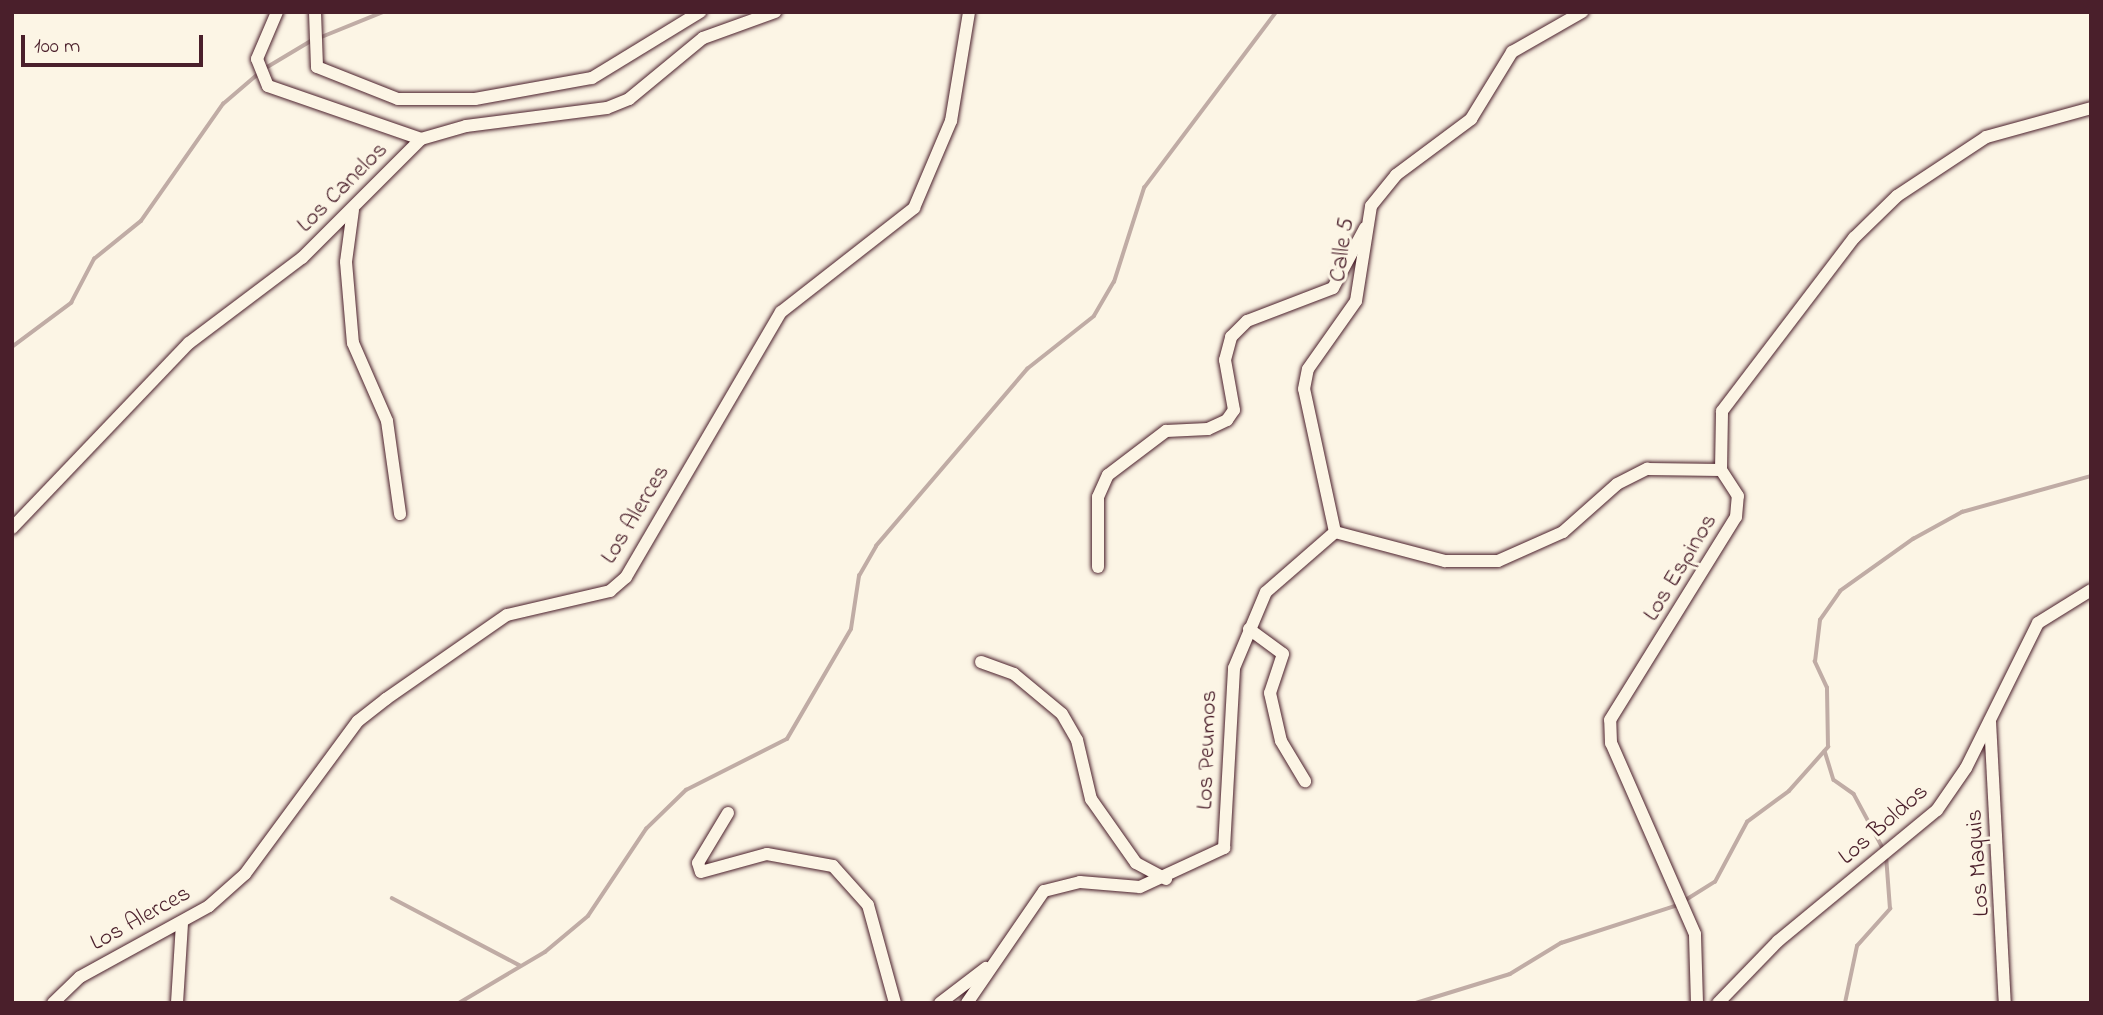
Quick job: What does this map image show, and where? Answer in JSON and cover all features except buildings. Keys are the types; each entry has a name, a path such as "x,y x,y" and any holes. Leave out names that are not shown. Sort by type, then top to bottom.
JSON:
{"street":[{"path":"277,12 257,59 268,86 421,139"},
{"path":"314,12 317,67 398,99 475,99 592,78 700,12"},
{"name":"Los Canelos","path":"12,528 189,343 353,210 421,139 466,126 607,108 629,99 704,38 775,12"},
{"name":"Los Alerces","path":"53,1003 80,977 182,923 245,874 351,730 386,699 507,615 610,591 626,578 781,312 914,208 951,121 969,12"},
{"name":"Calle 5","path":"1335,532 1322,449 1304,389 1308,369 1356,301 1367,225 1380,190 1471,120 1499,65 1582,12"},
{"path":"1335,532 1445,561 1498,561 1563,532 1618,484 1647,469 1721,470 1722,411 1854,238 1888,204 1986,137 2091,108"},
{"path":"353,210 346,262 353,343 387,421 400,514"},
{"path":"1098,567 1098,497 1108,475 1166,431 1208,429 1227,420 1234,410 1225,360 1231,337 1247,321 1333,288 1367,225"},
{"name":"Los Espinos","path":"1697,1003 1695,934 1611,743 1610,720 1736,517 1738,496 1721,470"},
{"name":"Los Peumos","path":"967,1003 1034,902 1060,883 1140,887 1166,879 1218,855 1226,842 1228,695 1249,629 1280,575 1335,532"},
{"name":"Los Boldos","path":"1718,1003 1778,941 1937,810 1990,721 2038,623 2091,590"},
{"path":"1249,629 1283,654 1270,693 1280,741 1305,781"},
{"path":"981,662 1014,674 1062,714 1077,740 1091,799 1136,863 1166,879"},
{"name":"Los Maquis","path":"1990,721 2005,1003"},
{"path":"728,813 698,863 701,872 767,854 833,866 868,905 895,1003"},
{"path":"177,1003 182,923"},
{"path":"940,1003 998,959"}],"waterway":[{"path":"319,38 383,12"},
{"path":"459,1003 545,952 588,916 646,829 686,790 787,739 851,629 859,576 876,546 1027,369 1094,316 1114,282 1144,188 1276,12"},
{"path":"264,69 311,41"},
{"path":"12,347 71,303 94,259 141,221 223,104 258,74"},
{"path":"1684,901 1715,882 1747,822 1789,791 1828,747 1827,688 1815,662 1820,620 1840,591 1913,539 1962,512 2091,476"},
{"path":"1825,751 1834,780 1854,794 1883,848"},
{"path":"1845,1003 1857,946 1890,909 1886,856"},
{"path":"392,898 519,965"},
{"path":"1416,1003 1510,974 1561,943 1678,905"}]}
